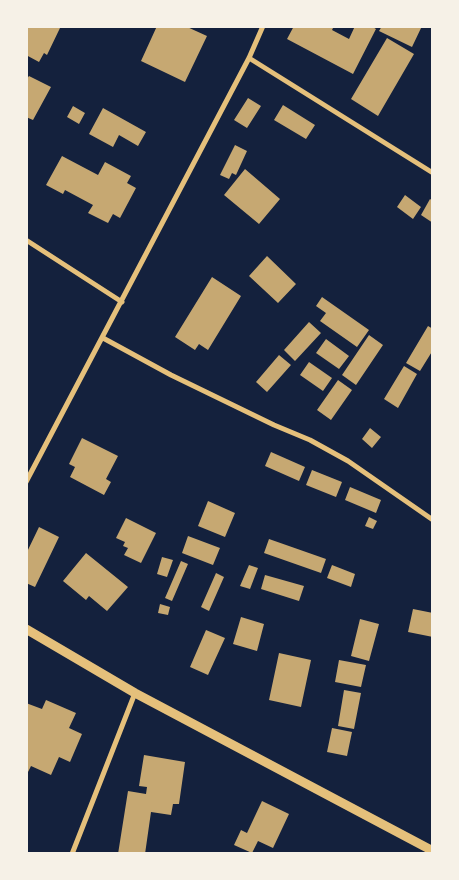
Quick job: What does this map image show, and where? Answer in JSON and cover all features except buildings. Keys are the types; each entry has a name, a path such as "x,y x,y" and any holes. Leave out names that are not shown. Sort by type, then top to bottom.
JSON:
{"street":[{"path":"26,482 249,58 263,26"},
{"path":"249,58 433,173"},
{"path":"26,240 122,302"},
{"path":"103,338 171,375 310,440 348,461 433,520"},
{"path":"26,628 135,693 433,851"},
{"path":"72,854 135,693"}]}
